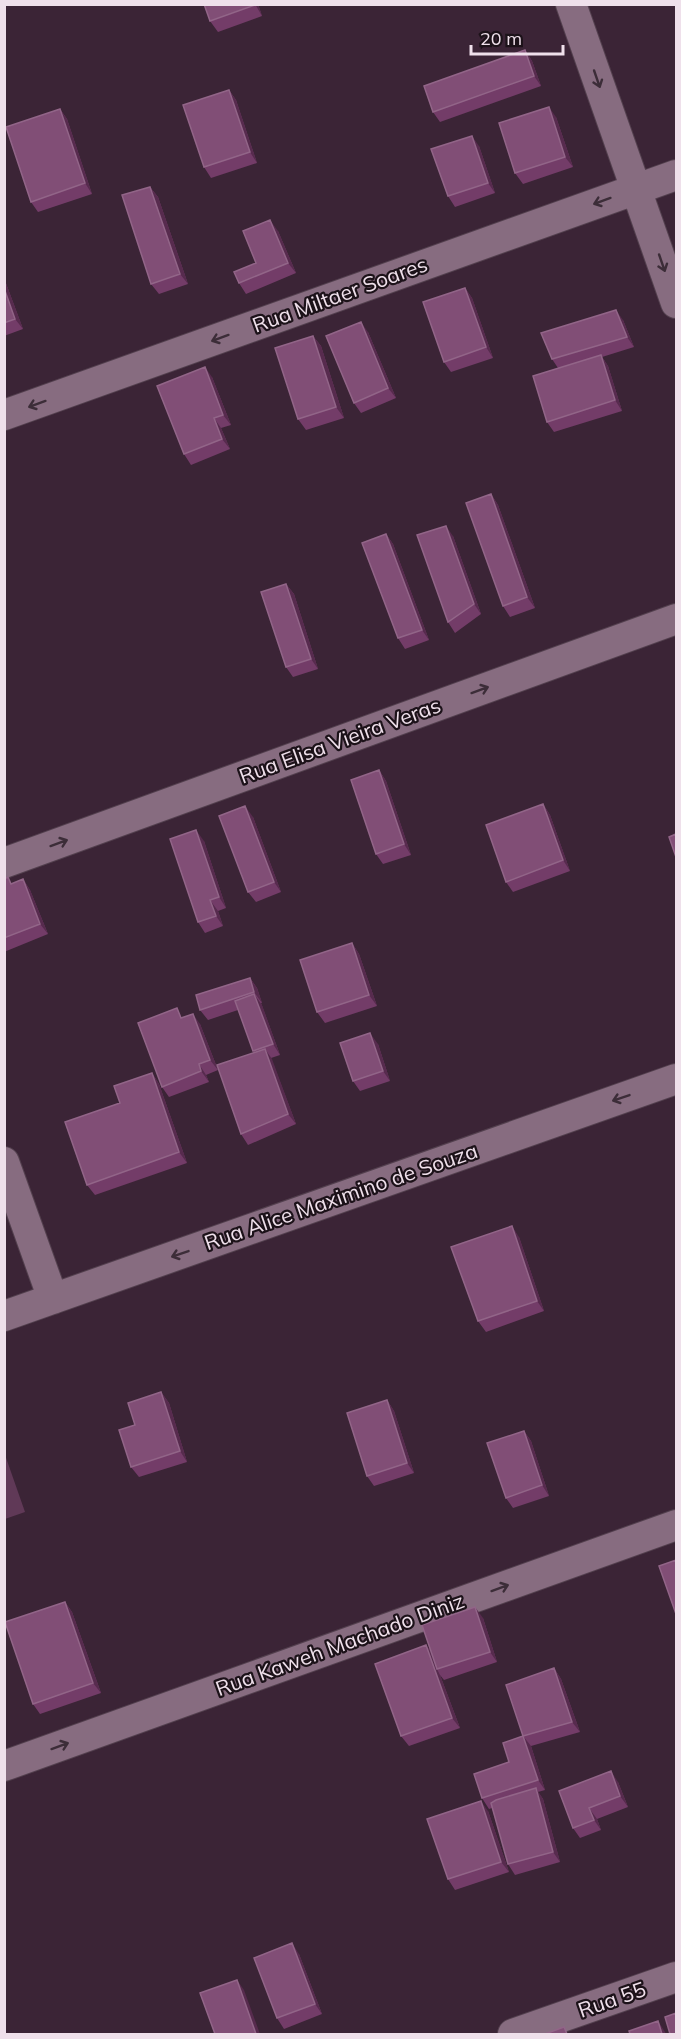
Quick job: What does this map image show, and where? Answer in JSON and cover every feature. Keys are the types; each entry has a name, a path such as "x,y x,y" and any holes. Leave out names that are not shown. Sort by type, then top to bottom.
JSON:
{"street":[{"path":"571,4 676,303"},
{"name":"Rua Miltaer Soares","path":"4,415 676,175"},
{"name":"Rua Elisa Vieira Veras","path":"4,863 676,619"},
{"name":"Rua Alice Maximino de Souza","path":"4,1316 676,1079"},
{"path":"4,1162 53,1299"},
{"name":"Rua Kaweh Machado Diniz","path":"4,1766 676,1525"},
{"name":"Rua 55","path":"513,2034 676,1977"}],"shaded area":[{"path":"4,1452 25,1512 5,1519 4,1519"}],"building":[{"path":"204,4 255,4 255,5 210,21"},
{"path":"525,50 534,76 433,112 424,86"},
{"path":"229,90 250,152 204,167 183,105"},
{"path":"549,107 565,157 515,173 499,123"},
{"path":"60,109 85,183 31,202 6,127"},
{"path":"472,136 488,183 448,196 431,149"},
{"path":"150,187 180,274 151,284 122,195"},
{"path":"270,220 288,263 239,283 234,272 256,263 243,231"},
{"path":"4,288 15,319 4,323"},
{"path":"465,288 486,347 444,362 423,302"},
{"path":"616,310 627,337 552,359 541,333"},
{"path":"361,322 388,388 354,403 326,336"},
{"path":"313,336 336,407 298,419 275,348"},
{"path":"601,355 615,400 547,422 533,376"},
{"path":"205,367 223,415 214,418 222,439 184,454 157,386"},
{"path":"491,494 527,597 503,606 466,503"},
{"path":"446,526 474,604 448,622 417,535"},
{"path":"386,534 422,630 398,638 362,543"},
{"path":"286,584 311,659 286,667 261,592"},
{"path":"379,770 404,844 376,854 351,780"},
{"path":"543,804 563,860 506,882 486,825"},
{"path":"245,806 274,882 248,892 219,816"},
{"path":"196,830 219,897 210,900 216,916 198,922 170,839"},
{"path":"676,834 676,857 669,837"},
{"path":"8,877 11,884 23,879 40,924 4,938 4,879"},
{"path":"352,943 369,995 317,1012 300,960"},
{"path":"250,978 254,992 200,1010 196,995"},
{"path":"254,994 273,1044 253,1051 235,1001"},
{"path":"177,1008 181,1018 193,1014 210,1060 199,1064 201,1071 162,1087 138,1023"},
{"path":"370,1033 383,1071 353,1081 340,1043"},
{"path":"265,1049 288,1114 241,1134 217,1065"},
{"path":"152,1073 179,1152 87,1185 65,1122 120,1103 114,1086"},
{"path":"512,1226 537,1301 478,1321 451,1247"},
{"path":"161,1392 180,1451 131,1467 119,1430 135,1425 128,1403"},
{"path":"387,1400 407,1463 367,1476 347,1413"},
{"path":"524,1431 542,1485 506,1498 487,1443"},
{"path":"676,1560 676,1614 659,1566"},
{"path":"65,1602 93,1683 33,1704 5,1622"},
{"path":"475,1607 490,1652 437,1669 422,1625"},
{"path":"426,1645 452,1718 401,1736 375,1664"},
{"path":"554,1668 572,1722 523,1736 506,1685"},
{"path":"523,1736 538,1780 482,1798 474,1774 509,1762 503,1743"},
{"path":"611,1771 620,1796 589,1808 594,1820 573,1828 559,1791"},
{"path":"536,1788 553,1852 508,1864 491,1803"},
{"path":"481,1801 501,1862 448,1879 427,1819"},
{"path":"292,1943 315,2004 277,2018 254,1958"},
{"path":"237,1980 256,2034 215,2034 200,1993"},
{"path":"676,2013 676,2034 670,2034 665,2017"},
{"path":"658,2021 662,2034 630,2034 629,2031"},
{"path":"564,2027 567,2034 545,2034"}]}
